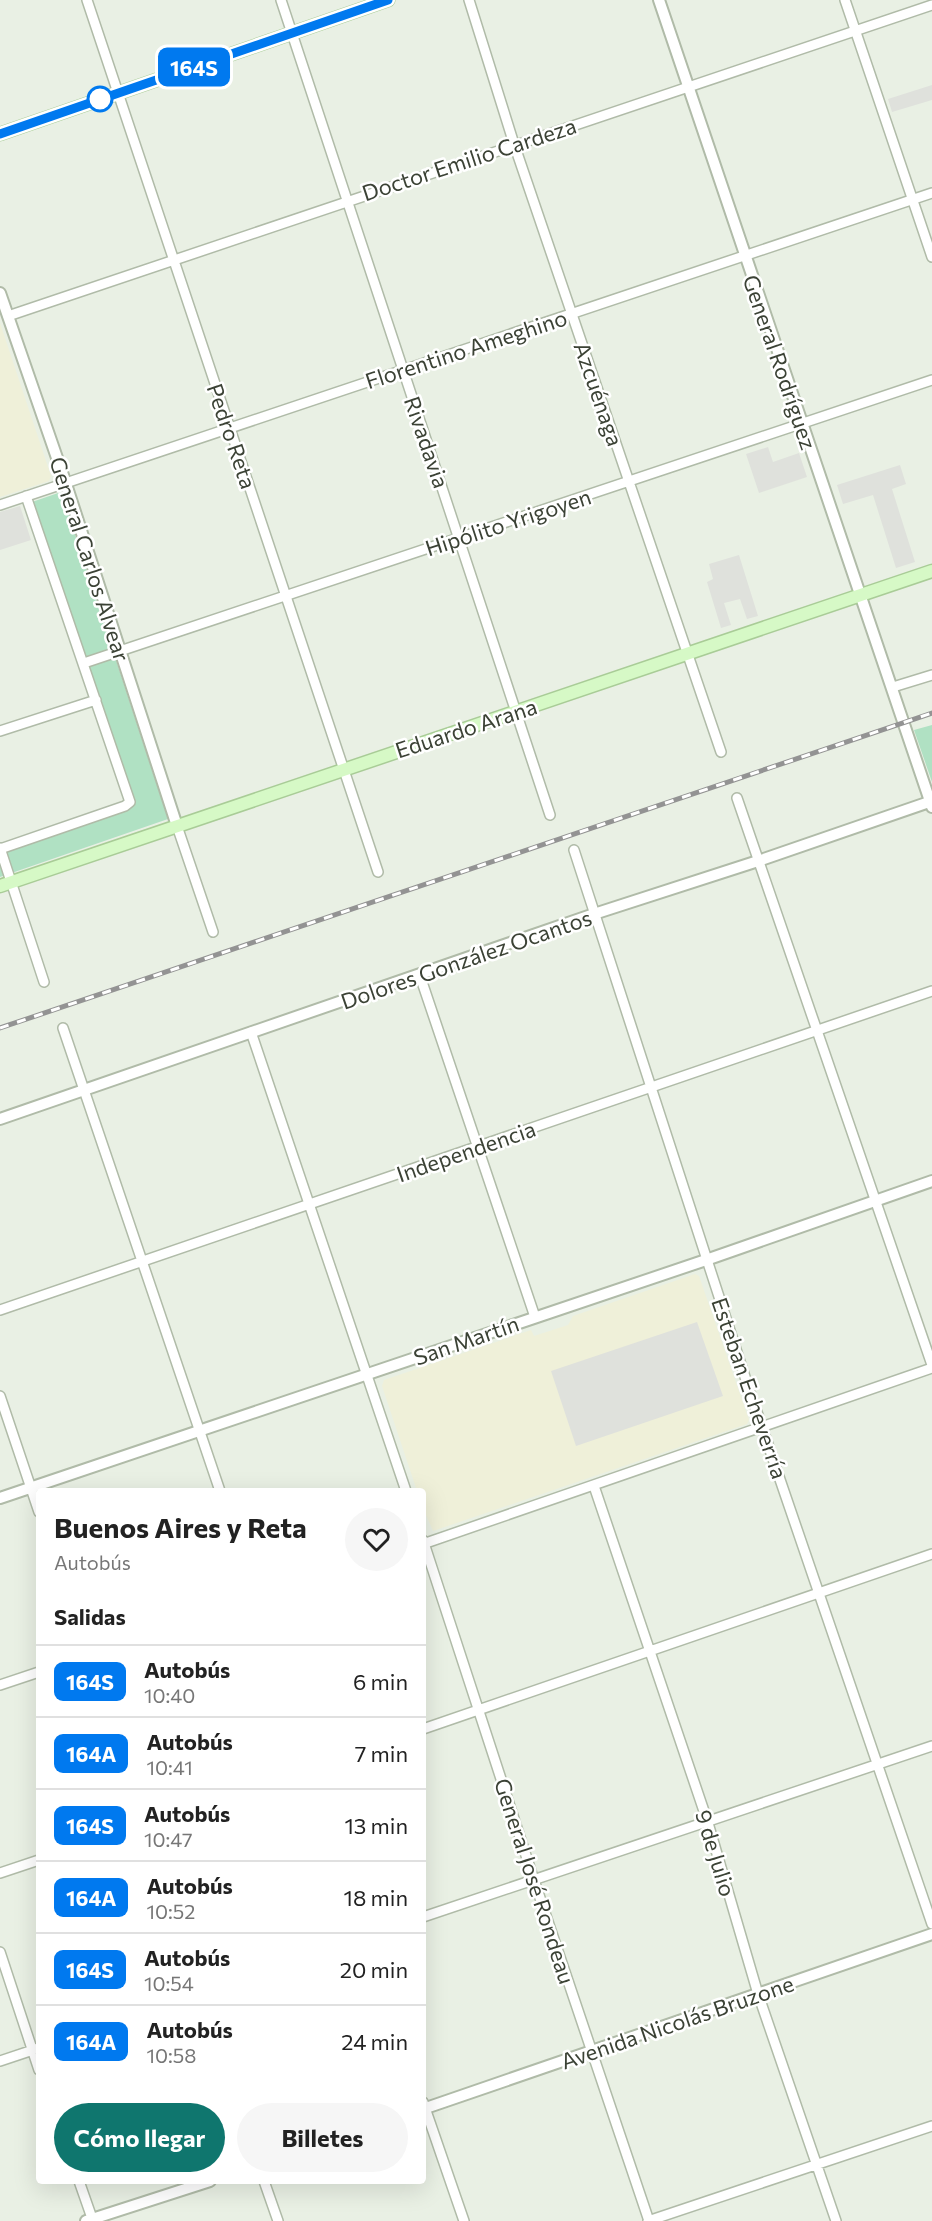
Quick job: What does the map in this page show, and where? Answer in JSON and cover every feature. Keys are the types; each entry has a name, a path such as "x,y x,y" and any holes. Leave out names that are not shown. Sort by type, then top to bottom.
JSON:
{"main road":[{"path":"0,134 388,0"},
{"name":"Eduardo Arana","path":"6,884 861,594 932,572"}],"street":[{"name":"Pedro Reta","path":"87,0 378,872"},
{"name":"Rivadavia","path":"281,0 345,201 518,711 550,815"},
{"name":"Azcuénaga","path":"469,0 514,144 721,752"},
{"name":"General Rodríguez","path":"659,0 800,424 861,594 931,804"},
{"path":"845,0 932,257"},
{"name":"Doctor Emilio Cardeza","path":"8,316 932,5"},
{"name":"Florentino Ameghino","path":"0,505 65,481 932,193"},
{"name":"General Carlos Alvear","path":"0,293 65,481 177,826"},
{"name":"Hipólito Yrigoyen","path":"84,663 932,380"},
{"path":"26,496 130,802 126,806 0,849 6,884 44,982"},
{"path":"892,687 932,675"},
{"path":"0,731 96,700"},
{"path":"426,1541 764,1428 932,1366 737,798"},
{"name":"Dolores González Ocantos","path":"0,1119 420,976 594,914 931,804"},
{"path":"177,826 213,932"},
{"name":"Esteban Echeverría","path":"574,850 706,1260 932,1924"},
{"path":"420,976 535,1317"},
{"name":"Independencia","path":"0,1310 932,991"},
{"path":"63,1028 219,1488"},
{"path":"250,1032 405,1488"},
{"name":"San Martín","path":"0,1498 706,1260 932,1181"},
{"path":"0,1396 36,1503"},
{"name":"9 de Julio","path":"594,1486 648,1652 708,1823 758,1994 836,2221"},
{"name":"General José Rondeau","path":"426,1548 534,1880 649,2221"},
{"path":"426,1728 932,1554"},
{"path":"0,1685 36,1673"},
{"path":"426,1916 932,1746"},
{"path":"0,1873 36,1861"},
{"name":"Avenida Nicolás Bruzone","path":"426,2105 932,1934"},
{"path":"0,1952 36,2049 0,2061"},
{"path":"426,2112 464,2221"},
{"path":"649,2221 932,2126"},
{"path":"79,2184 90,2220 201,2184"},
{"path":"265,2184 278,2221"}],"shaded area":[{"path":"932,85 932,100 892,112 888,99"},
{"path":"0,323 51,476 49,481 0,497"},
{"path":"768,447 773,462 799,453 807,477 759,493 746,454"},
{"path":"900,465 906,484 892,489 915,562 896,568 873,495 843,504 837,485"},
{"path":"20,506 31,540 0,550 0,512"},
{"path":"739,555 758,616 747,619 740,599 724,603 731,625 721,628 707,582 713,579 709,564"},
{"path":"695,1274 699,1276 749,1420 747,1424 433,1531 426,1515 426,1488 416,1488 382,1386 384,1380 531,1330 534,1336 568,1325 573,1316"},
{"path":"697,1322 723,1396 576,1446 551,1371"}],"green space":[{"path":"61,492 168,819 0,877 0,852 135,805 32,502"},
{"path":"932,725 932,782 914,730"}],"railway":[{"path":"0,1028 932,713"}],"bus line":[{"name":"164S","path":"0,134 388,0"}]}
